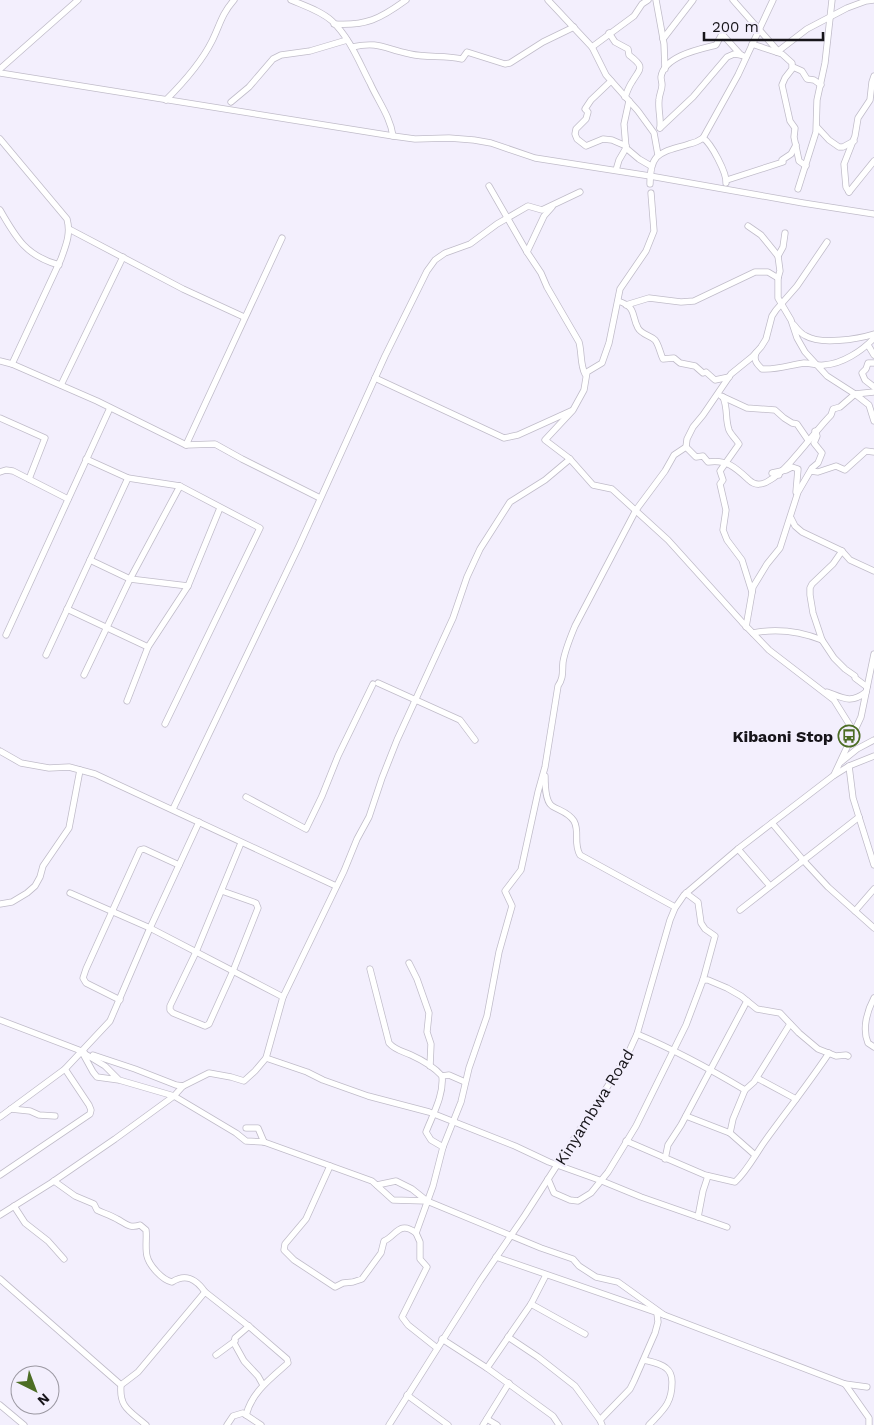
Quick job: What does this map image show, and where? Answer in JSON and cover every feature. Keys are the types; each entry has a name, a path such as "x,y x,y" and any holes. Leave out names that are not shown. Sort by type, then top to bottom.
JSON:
{"street":[{"path":"0,69 78,0"},
{"path":"166,100 203,56 224,11 234,0"},
{"path":"291,0 316,11 334,24 347,40 391,122 393,136"},
{"path":"334,24 360,24 374,20 406,0"},
{"path":"548,0 592,47 611,81 628,99 654,133 658,155"},
{"path":"592,47 634,16 642,4 648,0"},
{"path":"656,0 663,39 665,69"},
{"path":"663,39 693,0"},
{"path":"733,0 777,52"},
{"path":"650,184 651,166 658,155 703,138 738,75 743,56 752,44 773,0"},
{"path":"798,189 817,127 817,100 821,85 832,0"},
{"path":"847,8 849,0"},
{"path":"777,52 801,33 830,17 847,8 874,0"},
{"path":"352,47 380,45 411,55 447,56 462,59 467,52 504,64 513,62 543,42 574,27"},
{"path":"610,33 615,42 628,49 629,55 637,62 640,68 630,84 624,124 626,147 616,170"},
{"path":"660,128 659,96 662,86 661,77 665,69 678,58 704,47 716,45 722,34 743,56"},
{"path":"231,102 249,87 273,59 281,55 310,51 347,40"},
{"path":"752,44 777,52 788,59 792,67 802,71 807,80 814,80 821,85"},
{"path":"654,133 693,97 728,56 734,54 743,56"},
{"path":"792,67 782,85 790,121 795,128 794,137 799,161 806,166"},
{"path":"0,73 393,136 415,139 450,138 474,140 491,143 535,158 616,170 802,204 874,214"},
{"path":"874,76 870,100 858,118 854,141 844,167 846,187 849,192 874,161"},
{"path":"611,81 588,102 586,118 576,129 575,134 586,146 603,139 612,140 626,147 642,162 651,166"},
{"path":"817,127 829,140 839,147 854,141"},
{"path":"703,138 711,146 727,180 725,189"},
{"path":"0,139 67,219 69,229 67,243 59,265 12,364"},
{"path":"727,180 783,162 782,160 791,154 796,145"},
{"path":"489,186 541,273 546,287 579,342 581,349 582,366 585,374 584,390 573,410 545,440 570,459 593,485 612,489 636,510 678,550 753,633 778,657 824,691 839,707 854,732"},
{"path":"173,809 427,271 445,253 470,244 497,224 528,206 542,210 580,192"},
{"path":"585,374 602,363 609,343 623,284 646,251 651,240 654,224 651,193"},
{"path":"527,252 544,216 558,203"},
{"path":"0,210 18,239 30,252 42,260 59,265"},
{"path":"748,226 761,235 778,256 780,271 778,298 793,324 800,345 815,364 832,380 855,394 869,406 874,421"},
{"path":"69,229 183,289 244,317"},
{"path":"778,256 785,233"},
{"path":"186,445 282,238"},
{"path":"416,1233 428,1201 443,1147 461,1102 465,1082 487,1016 499,952 512,906 505,891 521,870 544,770 558,686 563,677 563,663 575,626 636,510 656,481 665,472 674,455 686,447 687,439 693,427 720,396 729,377 756,353 765,341 772,316 797,286 827,242"},
{"path":"61,385 123,256"},
{"path":"626,305 649,298 681,302 694,301 755,272 768,272 778,278"},
{"path":"618,301 630,307 640,331 656,341 663,359 674,358 680,363 696,366 700,372 703,374 706,372 715,380 729,377"},
{"path":"793,324 806,337 818,340 873,336"},
{"path":"756,353 755,361 762,369 776,369 805,363 825,365 837,363 868,345 873,336"},
{"path":"868,345 874,355"},
{"path":"0,361 12,364 61,385 186,445 216,444 320,498"},
{"path":"874,363 868,363 862,373 865,380 874,387"},
{"path":"375,378 504,438 527,432 573,410"},
{"path":"746,626 752,592 767,564 778,551 791,518 796,498 798,469 792,467 786,470 772,473 781,475 779,473 808,440 815,430 831,415 833,409 855,394 874,392"},
{"path":"720,396 747,408 775,410 784,418 797,424 808,440"},
{"path":"720,396 727,407 726,415 729,430 739,444 720,471 723,480 720,484 721,492 726,510 723,530 727,540 742,560 752,592"},
{"path":"6,635 110,408"},
{"path":"0,418 45,438 29,479"},
{"path":"796,498 811,471 818,463 822,453 814,443 817,436 815,430"},
{"path":"686,447 696,457 702,456 708,462 726,462 754,484 768,482 779,473"},
{"path":"811,471 820,472 836,466 845,470 866,451 874,452"},
{"path":"86,459 128,478 180,486 260,528 165,724"},
{"path":"0,1215 54,1181 174,1096 183,1086 209,1073 244,1081 255,1072 266,1058 283,998 369,817 394,746 453,618 475,560 510,502 536,486 570,459"},
{"path":"0,472 6,470 13,471 68,499"},
{"path":"46,655 128,478"},
{"path":"84,675 130,579 180,486"},
{"path":"127,701 148,647 188,586 220,508"},
{"path":"791,518 795,526 802,532 842,551 850,560 874,570"},
{"path":"842,551 833,564 810,588 813,613 822,640 834,658 855,676 867,690"},
{"path":"90,560 130,579 188,586"},
{"path":"67,609 148,647"},
{"path":"753,633 790,630 822,640"},
{"path":"834,776 861,717 874,654"},
{"path":"246,797 306,829 338,756 376,683 460,720 475,740"},
{"path":"824,691 849,700 856,700 867,690"},
{"path":"840,764 857,749 874,740"},
{"path":"0,750 21,763 49,768 69,766 95,774 336,886"},
{"name":"Kinyambwa Road","path":"389,1425 442,1339 627,1056 638,1034 670,920 686,893 738,849 834,776 848,766 874,756"},
{"path":"848,766 853,798 874,865"},
{"path":"0,904 12,902 35,886 43,866 68,828 80,770"},
{"path":"544,770 548,802 552,806 566,812 575,824 576,848 580,855 676,907"},
{"path":"535,807 548,802"},
{"path":"740,910 859,817"},
{"path":"1,1115 65,1069 110,1021 198,822"},
{"path":"772,823 828,887 874,928"},
{"path":"222,891 256,903 258,908 233,971 209,1024 205,1026 173,1014 170,1010 241,843"},
{"path":"120,1000 91,986 83,978 140,850 144,849 179,865"},
{"path":"738,849 770,886"},
{"path":"855,911 874,889"},
{"path":"70,893 150,928 283,998"},
{"path":"548,1179 554,1193 570,1200 578,1200 591,1193 602,1180 636,1126 686,1024 703,980 715,936 705,929 701,923 698,902 686,893"},
{"path":"409,963 420,985 429,1012 427,1032 431,1044 430,1066"},
{"path":"370,969 389,1043 394,1049 411,1055 430,1066 442,1076 443,1084 426,1132 431,1140 443,1147"},
{"path":"703,980 708,980 727,988 747,1000 757,1009 780,1013 818,1048 836,1056 846,1054 848,1056"},
{"path":"874,998 868,1009 866,1030 868,1043 874,1047"},
{"path":"665,1159 668,1146 686,1116 747,1000"},
{"path":"0,1020 82,1052 183,1086"},
{"path":"730,1133 733,1119 745,1090 754,1082 790,1024"},
{"path":"638,1034 673,1049 745,1090"},
{"path":"82,1052 97,1077 119,1080 174,1096 246,1141 264,1142 372,1181 393,1200 428,1201"},
{"path":"82,1052 105,1066 119,1080"},
{"path":"626,1142 708,1176 735,1182 744,1174 755,1155 829,1053"},
{"path":"266,1058 368,1096 433,1114 641,1197 727,1227"},
{"path":"0,1175 90,1114 89,1105 65,1069"},
{"path":"442,1076 448,1075 465,1082"},
{"path":"758,1078 796,1099"},
{"path":"11,1109 30,1111 38,1115 55,1116"},
{"path":"686,1116 730,1133 755,1155"},
{"path":"246,1128 258,1128 264,1142"},
{"path":"330,1166 306,1219 285,1244 284,1250 294,1260 335,1287 343,1283 362,1279 381,1253 384,1241 390,1239 393,1233 406,1228 416,1233 420,1242 420,1259 427,1267 402,1316 408,1325 437,1348"},
{"path":"698,1217 708,1176"},
{"path":"54,1181 75,1196 94,1204 96,1210 116,1218 127,1226 135,1227 140,1225 146,1230 147,1256 165,1281 172,1282 184,1277 200,1284 205,1292 249,1326 287,1359 288,1363 263,1385 248,1405 246,1415"},
{"path":"377,1185 396,1181 412,1189 428,1201 510,1236 573,1259 579,1266 596,1277 618,1282 664,1315"},
{"path":"14,1206 25,1223 48,1241 64,1259"},
{"path":"496,1257 664,1315 845,1384 867,1387"},
{"path":"487,1368 530,1304 546,1275"},
{"path":"0,1279 121,1385"},
{"path":"146,1425 122,1404 120,1396 121,1385 138,1372 205,1292"},
{"path":"530,1304 585,1334"},
{"path":"508,1337 538,1357 574,1386 601,1422 630,1389 655,1333 658,1322 657,1313"},
{"path":"216,1355 249,1326"},
{"path":"442,1339 509,1383 553,1416 559,1425"},
{"path":"235,1340 234,1343 244,1361 258,1376 263,1385"},
{"path":"644,1360 662,1365 669,1370 672,1378 672,1394 667,1407 649,1425"},
{"path":"484,1425 509,1383"},
{"path":"845,1384 868,1418 868,1425"},
{"path":"407,1395 448,1425"},
{"path":"0,1405 24,1425"},
{"path":"227,1425 233,1416 243,1413 260,1425"},
{"path":"487,1419 497,1425"}],"place":[{"name":"Kibaoni Stop","path":"849,736"}]}
